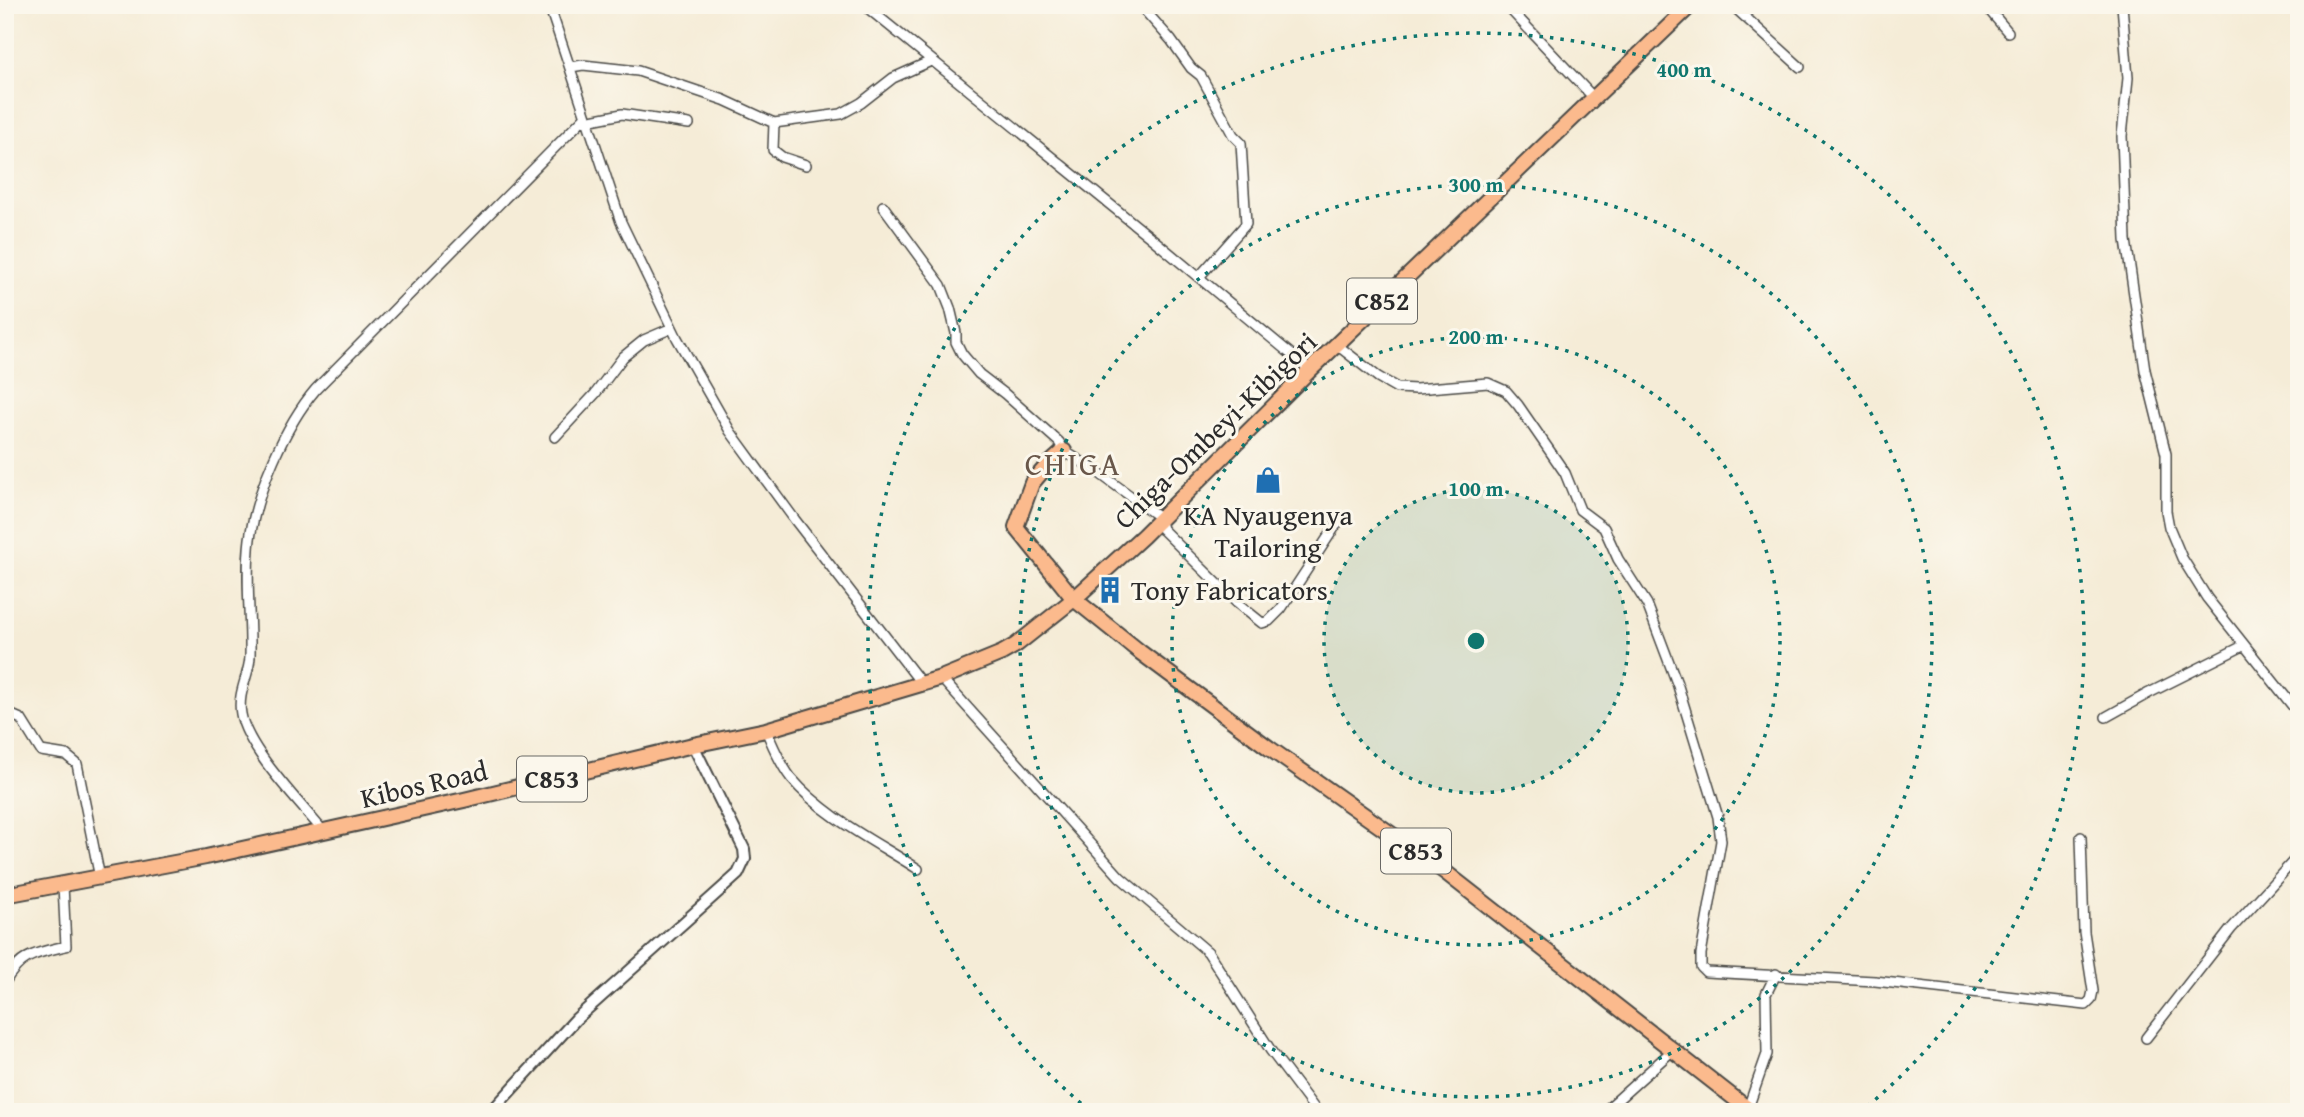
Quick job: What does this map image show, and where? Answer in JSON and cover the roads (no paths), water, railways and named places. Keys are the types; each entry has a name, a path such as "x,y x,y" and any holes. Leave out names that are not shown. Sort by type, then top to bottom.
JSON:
{"main road":[{"name":"Chiga-Ombeyi-Kibigori","path":"1074,599 1160,520 1310,370 1691,5"},
{"path":"1064,451 1032,483 1016,527 1074,599"},
{"name":"Kibos Road","path":"5,895 323,831 766,730 942,678 983,662 1016,645 1074,599"},
{"name":"C853","path":"1074,599 1167,673 1445,872 1750,1110"}],"street":[{"path":"549,5 621,222 672,328 730,431 922,684"},
{"path":"864,5 1310,370"},
{"path":"1140,5 1191,68 1201,76 1233,135 1241,143 1246,224 1199,277"},
{"path":"1506,5 1594,98"},
{"path":"1732,5 1800,67"},
{"path":"1985,5 2008,32"},
{"path":"2122,5 2129,78 2122,136 2126,240 2146,370 2166,454 2166,511 2169,527 2191,574 2243,646 2299,714"},
{"path":"571,67 583,65 638,71 724,100 774,124 841,114 861,103 893,78 931,61"},
{"path":"323,831 261,755 248,735 241,715 243,683 250,652 249,542 260,494 294,419 304,402 585,119 622,114 689,124"},
{"path":"774,124 773,150 782,158 806,165"},
{"path":"883,206 941,285 950,308 961,354 979,374 1006,394 1059,442 1064,451 1159,517 1162,529 1237,603 1262,623 1269,621 1281,609 1338,522"},
{"path":"555,437 595,394 623,357 644,340 672,328"},
{"path":"1337,345 1378,377 1397,388 1488,383 1498,386 1518,405 1551,450 1565,473 1580,510 1604,528 1618,559 1647,604 1678,686 1718,817 1721,841 1701,954 1701,967 1710,973 1776,974 1928,985 2086,1005 2091,1000 2093,991 2084,932 2081,837"},
{"path":"2106,717 2243,646"},
{"path":"942,678 1120,877 1214,960 1230,990 1271,1051 1317,1112"},
{"path":"5,712 21,719 41,751 66,755 77,764 100,878"},
{"path":"766,730 782,765 804,792 835,816 918,869"},
{"path":"491,1112 576,1019 738,874 745,859 744,849 693,745"},
{"path":"2146,1038 2231,929 2299,855"},
{"path":"5,982 13,968 31,954 66,946 64,885"},
{"path":"1750,1110 1767,1054 1766,994 1776,974"},
{"path":"1604,1112 1674,1049"}],"place":[{"name":"KA Nyaugenya Tailoring","path":"1268,480"},
{"name":"Tony Fabricators","path":"1110,590"}],"district":[{"name":"CHIGA","path":"1073,464"}]}
